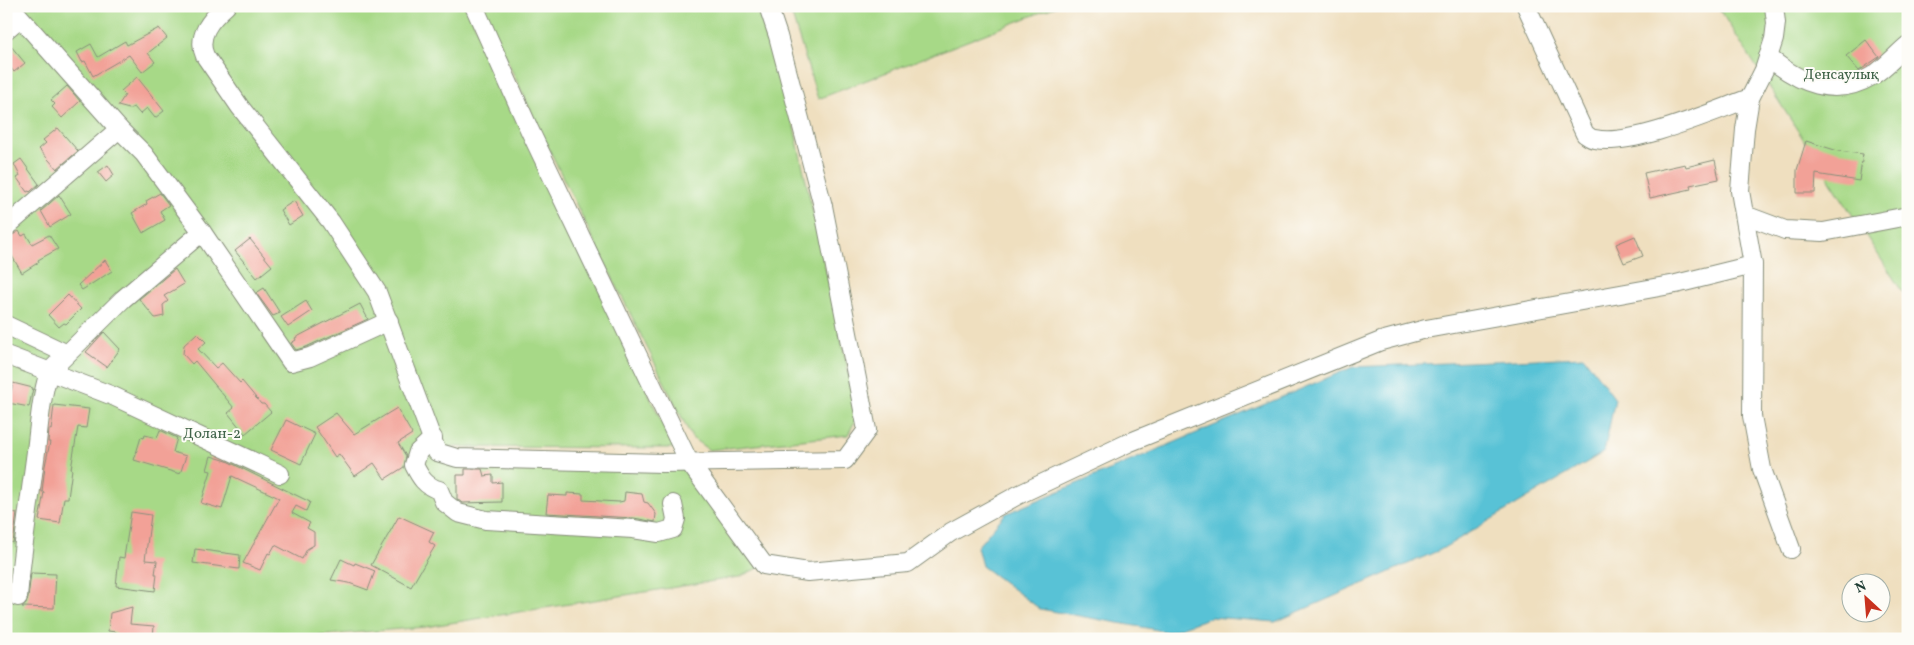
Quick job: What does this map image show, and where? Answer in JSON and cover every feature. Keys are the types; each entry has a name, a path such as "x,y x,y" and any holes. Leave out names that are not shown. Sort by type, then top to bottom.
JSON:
{"street":[{"path":"226,6 212,18 202,37 201,47 205,56 240,108 331,222 378,292 437,452 457,458 663,463 845,460 867,430 824,206 778,36 768,6"},
{"path":"474,6 530,131 689,462 764,565 808,572 908,563 951,532 1018,495 1128,443 1381,341 1426,329 1676,284 1753,265"},
{"path":"1526,6 1585,134 1593,139 1620,140 1653,132 1750,98"},
{"path":"1774,6 1776,24 1774,39 1764,70 1750,98 1740,172 1740,191 1753,265 1752,416 1762,469 1791,549"},
{"path":"6,30 15,12 119,129 144,154 202,232 291,362 310,357 389,321"},
{"path":"1768,58 1804,81 1838,88 1854,84 1873,75 1908,45"},
{"path":"6,227 119,129"},
{"path":"1745,215 1785,230 1823,232 1908,216"},
{"path":"18,597 22,550 41,408 49,372 123,299 202,232"},
{"path":"6,325 67,354"},
{"path":"6,355 113,396 280,474"},
{"path":"433,438 418,452 414,465 422,480 432,488 439,490 444,502 458,513 486,520 633,529 658,533 673,529 676,519 673,504"}],"green space":[{"name":"Долан-2","path":"6,6 202,6 212,18 202,37 377,292 437,451 689,462 764,565 739,577 425,627 280,639 6,639"},
{"path":"235,6 466,6 674,448 446,447 437,440 379,290 206,49 216,22"},
{"path":"481,6 760,6 780,64 858,415 848,435 709,450 692,438 564,180"},
{"path":"789,6 1057,6 818,99"},
{"name":"Денсаулық","path":"1717,6 1908,6 1908,291 1903,293"}],"water":[{"path":"1584,357 1615,399 1604,452 1440,550 1275,622 1211,617 1169,632 1040,609 982,566 977,547 1005,514 1353,367"}],"building":[{"path":"159,28 167,38 148,53 155,62 142,72 129,55 93,76 85,61 82,62 77,52 91,44 98,57 125,41 127,45"},
{"path":"6,40 25,63 14,72 6,62"},
{"path":"1866,40 1879,57 1859,71 1846,56"},
{"path":"137,77 164,111 155,118 147,108 140,114 134,107 129,109 118,106 125,95 121,91"},
{"path":"67,86 80,101 62,118 52,107 55,104 51,100"},
{"path":"58,128 78,151 57,169 39,149 46,143 43,140"},
{"path":"1806,141 1838,151 1863,154 1859,181 1816,174 1815,193 1797,193 1797,170"},
{"path":"21,159 39,184 30,192 27,192 17,178 20,176 14,164"},
{"path":"1715,160 1719,179 1690,185 1691,189 1650,198 1644,173 1685,164 1686,167"},
{"path":"108,165 114,175 106,182 98,172"},
{"path":"160,193 169,205 160,211 165,220 143,233 132,213 147,204 146,201"},
{"path":"59,195 71,214 50,227 41,211"},
{"path":"294,201 303,216 289,225 280,210"},
{"path":"19,231 22,236 26,234 32,244 49,235 58,249 38,260 39,262 22,273 6,246 6,239"},
{"path":"1635,236 1643,256 1624,263 1616,244"},
{"path":"250,239 272,266 257,278 235,251"},
{"path":"105,260 112,271 82,290 78,285"},
{"path":"175,269 184,284 164,296 168,301 163,305 164,316 155,318 139,299"},
{"path":"264,288 280,313 273,316 256,293"},
{"path":"68,295 81,309 66,324 64,323 59,327 48,315"},
{"path":"306,301 312,311 288,327 281,317"},
{"path":"360,304 368,319 306,347 296,350 291,343 296,340 295,338"},
{"path":"104,332 120,349 107,367 86,352"},
{"path":"197,333 206,342 198,349 216,368 222,363 271,412 245,434 228,413 234,408 195,361 192,364 183,354 184,345"},
{"path":"13,383 33,388 29,407 8,403"},
{"path":"54,405 89,409 86,428 78,427 68,498 64,498 60,523 39,520 44,492 42,492 45,466 50,442 48,442 49,429 51,430"},
{"path":"397,408 412,434 398,443 406,456 404,467 385,479 374,463 355,476 339,454 335,457 315,427 336,413 354,434"},
{"path":"286,420 315,434 301,464 271,450"},
{"path":"160,430 177,438 173,452 186,456 180,474 134,460 141,437 144,438 145,435 157,438"},
{"path":"211,456 227,461 310,502 306,511 296,506 292,513 310,523 307,528 314,532 314,545 307,549 302,559 275,545 270,554 268,553 260,570 243,563 279,498 232,476 222,509 201,503 211,471 207,470"},
{"path":"465,469 482,469 484,476 493,475 493,483 502,482 502,502 462,503 457,499 457,475 465,475"},
{"path":"625,492 642,494 644,502 648,503 656,514 655,522 634,518 546,513 548,495 567,496 567,493 583,494 583,500 619,502 624,501"},
{"path":"6,511 17,513 13,543 6,541"},
{"path":"131,512 151,515 145,560 157,561 155,591 116,586 119,557 124,558"},
{"path":"399,516 434,532 429,542 435,546 411,587 371,565"},
{"path":"195,549 240,555 239,569 193,563"},
{"path":"341,559 375,571 368,590 349,583 331,580"},
{"path":"31,573 56,574 54,608 22,607 26,604 28,598"},
{"path":"132,607 130,624 154,626 153,639 116,637 116,632 108,631 110,613"}]}
